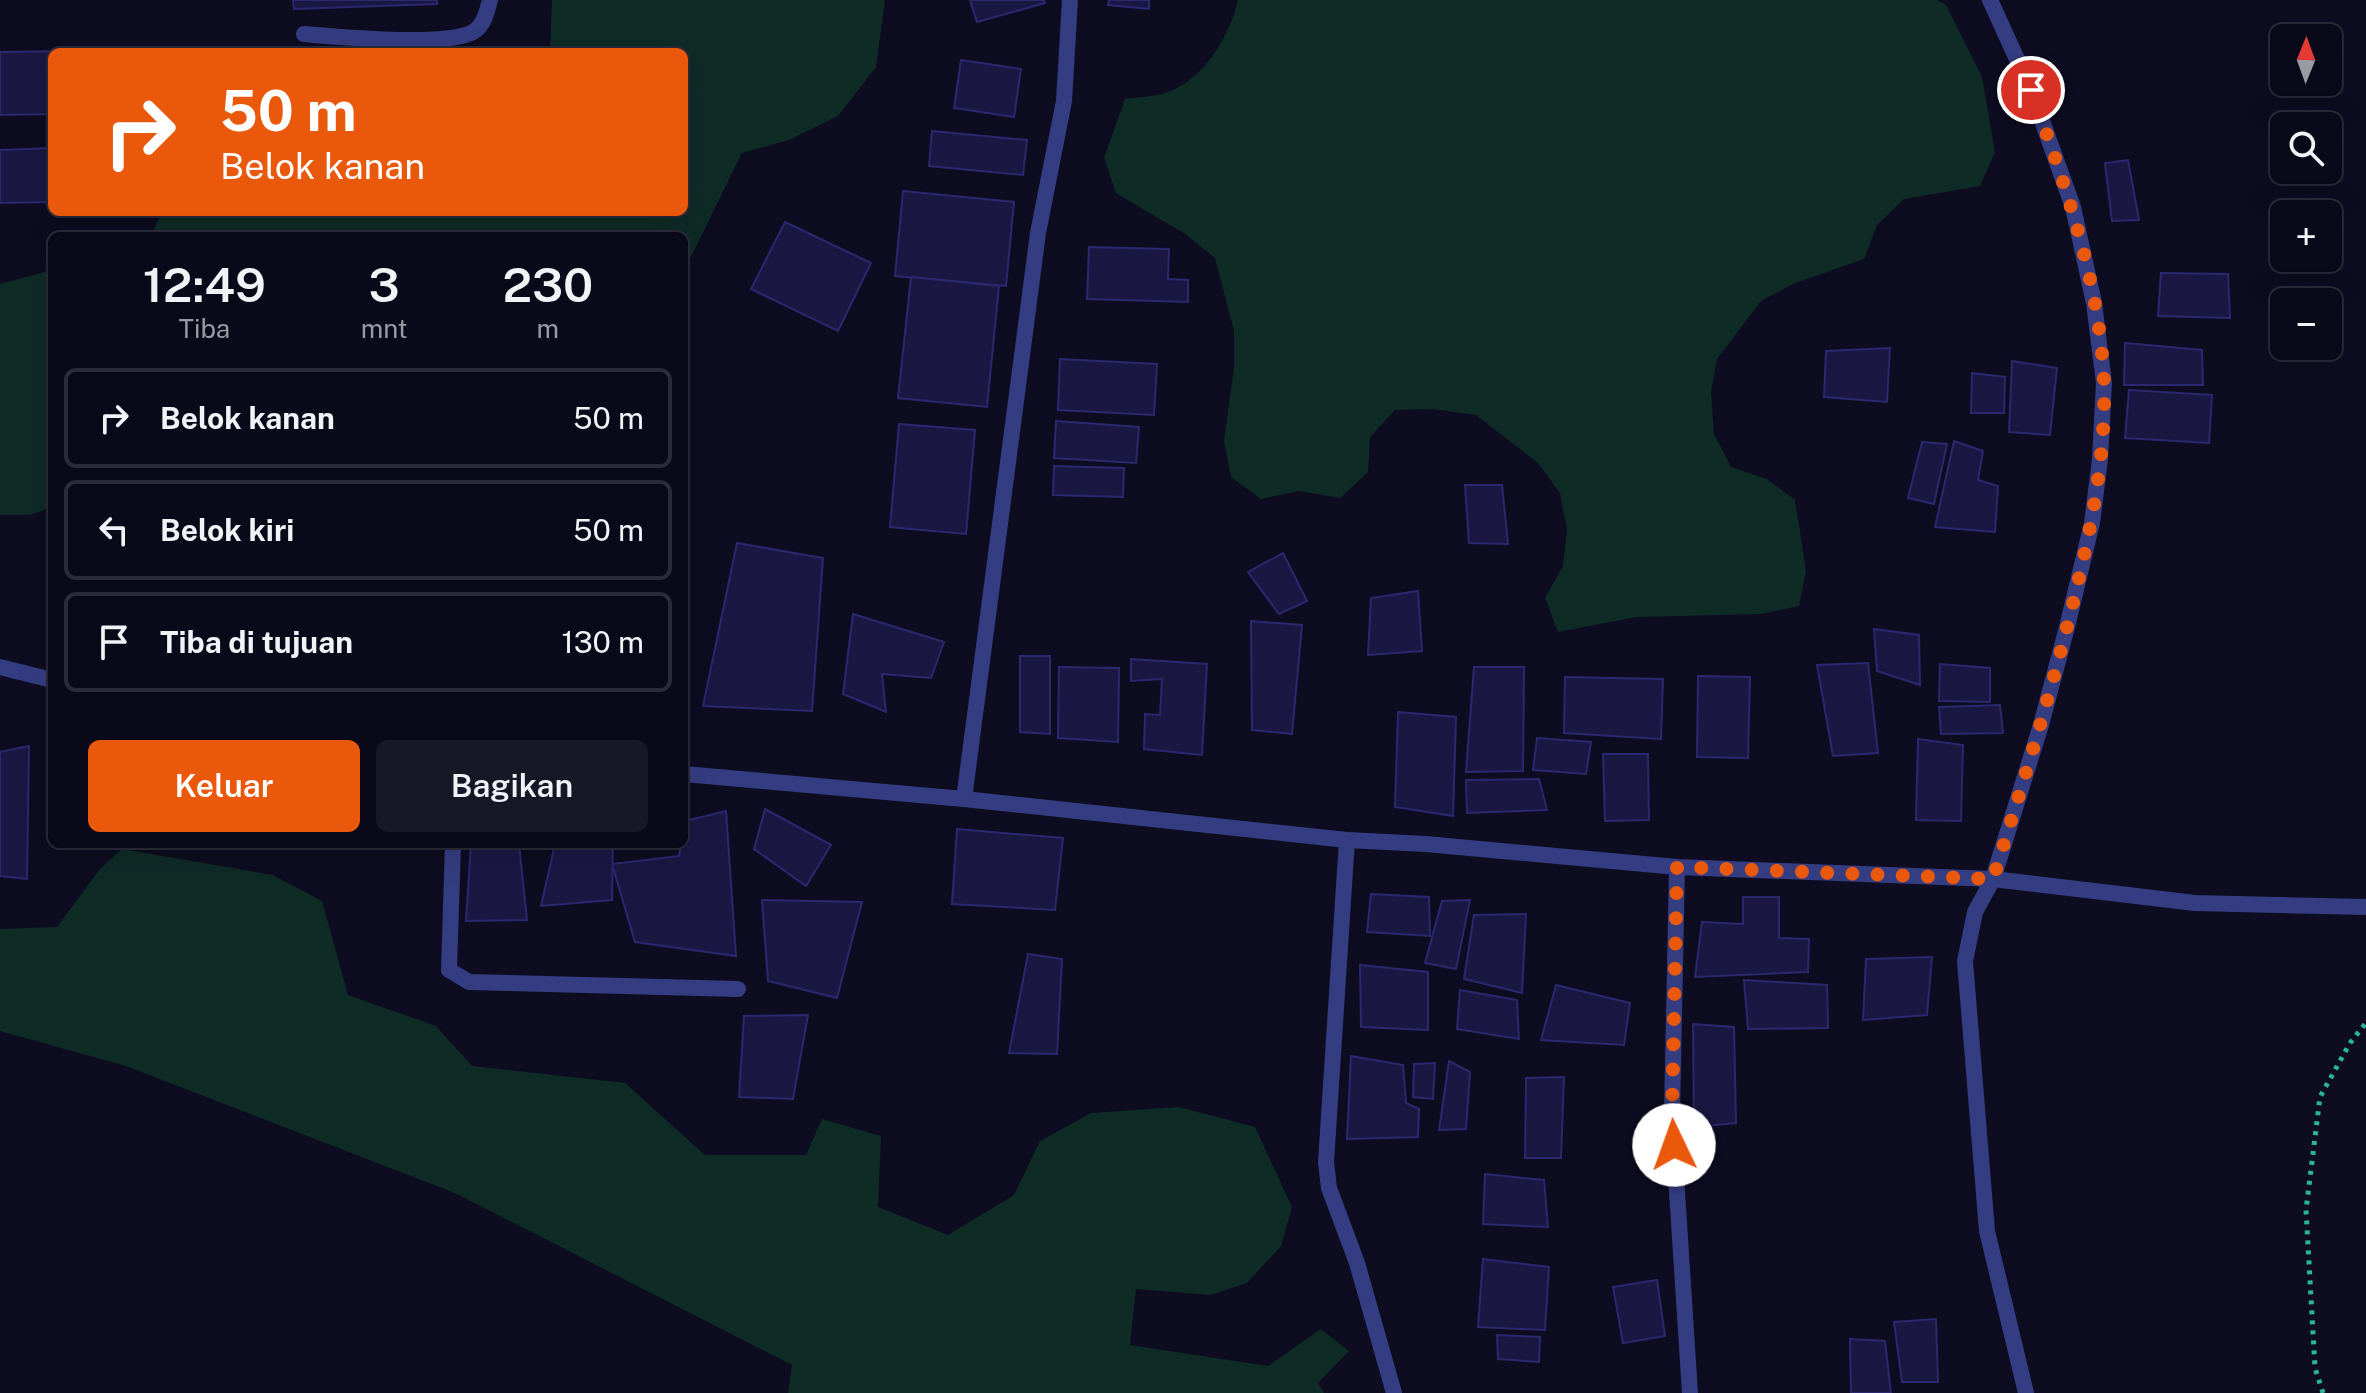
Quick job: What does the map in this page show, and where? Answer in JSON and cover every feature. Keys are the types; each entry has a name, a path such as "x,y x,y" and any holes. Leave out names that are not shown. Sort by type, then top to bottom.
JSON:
{"street":[{"path":"304,34 373,39 461,36 475,32 484,20 490,0"},
{"path":"964,799 1038,233 1064,101 1070,0"},
{"path":"1990,0 2031,90 2073,207 2094,303 2104,383 2100,459 2092,523 2041,725 1993,879 1975,912 1965,961 1987,1231 2026,1393"},
{"path":"0,667 48,679"},
{"path":"688,774 964,799 1347,840 1426,844 1677,867 1993,879 2195,903 2366,907"},
{"path":"1347,840 1326,1162 1329,1188 1357,1263 1394,1393"},
{"path":"453,848 449,970 458,977 469,982 738,989"},
{"path":"1677,867 1672,1114 1690,1393"}],"path":[{"path":"2323,1393 2315,1368 2306,1210 2320,1097 2350,1043 2366,1023"}],"green space":[{"path":"552,0 885,0 876,67 838,116 789,140 742,153 688,263 688,232 153,232 160,216 688,216 688,48 550,48"},
{"path":"1238,0 1937,0 1946,5 1982,77 1995,152 1980,186 1904,199 1877,225 1864,259 1795,283 1761,301 1717,359 1711,392 1714,434 1731,467 1767,479 1795,500 1806,571 1799,606 1761,614 1637,617 1558,632 1545,598 1563,566 1567,529 1560,493 1538,463 1476,415 1433,409 1395,410 1370,437 1368,472 1340,498 1299,491 1261,499 1231,477 1224,441 1234,368 1234,331 1215,258 1185,234 1116,193 1104,158 1125,99 1162,94 1189,80 1221,44"},
{"path":"48,271 48,508 30,515 0,515 0,284"},
{"path":"122,849 273,875 322,901 348,995 436,1026 472,1066 625,1083 705,1155 806,1155 822,1119 881,1136 878,1207 948,1235 1014,1195 1040,1141 1091,1113 1179,1107 1255,1127 1292,1207 1281,1246 1247,1283 1210,1295 1136,1289 1130,1345 1268,1366 1321,1329 1349,1351 1318,1383 1324,1393 788,1393 792,1365 455,1193 126,1066 0,1031 0,929 57,927 100,869"}],"building":[{"path":"293,0 437,0 437,4 294,9"},
{"path":"970,0 1044,0 1045,3 977,22"},
{"path":"1109,0 1149,0 1149,9 1108,5"},
{"path":"48,51 48,114 0,115 0,52"},
{"path":"961,60 1021,69 1014,117 954,108"},
{"path":"932,131 1027,140 1023,175 929,166"},
{"path":"48,148 48,202 0,203 0,150"},
{"path":"2128,160 2139,220 2112,221 2105,163"},
{"path":"903,191 1014,202 1006,286 895,276"},
{"path":"785,222 871,263 838,331 751,289"},
{"path":"1089,247 1169,249 1168,279 1188,280 1188,302 1087,299"},
{"path":"2161,273 2228,274 2230,318 2158,316"},
{"path":"911,277 999,286 987,407 898,398"},
{"path":"2125,343 2202,350 2203,385 2124,385"},
{"path":"1890,348 1887,402 1824,397 1826,351"},
{"path":"1060,359 1157,364 1154,415 1058,410"},
{"path":"2012,361 2057,368 2050,435 2009,432"},
{"path":"1972,373 2005,377 2004,413 1971,413"},
{"path":"2129,390 2212,395 2209,443 2125,438"},
{"path":"1056,421 1139,427 1136,463 1054,458"},
{"path":"899,424 975,430 966,534 890,527"},
{"path":"1954,441 1983,451 1978,480 1998,486 1995,532 1935,527"},
{"path":"1922,442 1947,444 1934,504 1908,498"},
{"path":"1054,466 1124,468 1123,497 1053,495"},
{"path":"1465,485 1502,485 1508,544 1469,543"},
{"path":"737,543 823,558 812,711 703,706"},
{"path":"1283,553 1307,601 1279,614 1248,572"},
{"path":"1418,591 1422,651 1368,655 1371,598"},
{"path":"853,614 944,642 931,678 882,674 886,712 843,694"},
{"path":"1251,621 1302,625 1292,734 1252,730"},
{"path":"1874,629 1919,635 1920,685 1877,671"},
{"path":"1020,656 1050,656 1050,734 1020,732"},
{"path":"1131,659 1207,664 1202,755 1144,749 1145,714 1160,715 1162,679 1131,681"},
{"path":"1868,663 1878,753 1833,756 1817,665"},
{"path":"1940,664 1990,668 1990,702 1939,701"},
{"path":"1059,667 1119,668 1118,742 1058,738"},
{"path":"1474,667 1524,667 1523,771 1466,772"},
{"path":"1698,676 1750,677 1748,758 1697,757"},
{"path":"1565,677 1663,679 1661,739 1564,733"},
{"path":"2000,705 2003,733 1941,734 1939,707"},
{"path":"1398,712 1456,717 1453,816 1395,807"},
{"path":"1537,738 1591,742 1586,774 1533,770"},
{"path":"1918,739 1963,745 1961,821 1916,820"},
{"path":"29,746 27,879 0,876 0,752"},
{"path":"1603,754 1648,754 1649,820 1605,821"},
{"path":"1539,779 1547,810 1467,813 1466,780"},
{"path":"765,809 831,845 806,886 754,849"},
{"path":"726,811 736,956 635,942 612,864 679,856 680,848 688,848 688,820"},
{"path":"957,829 1063,838 1055,910 952,904"},
{"path":"471,848 519,848 527,920 466,921"},
{"path":"554,848 613,848 612,900 541,906"},
{"path":"1371,894 1429,897 1430,936 1367,932"},
{"path":"1743,897 1779,897 1779,938 1809,939 1808,972 1695,977 1702,922 1743,924"},
{"path":"762,900 862,902 837,998 768,981"},
{"path":"1470,900 1456,969 1425,963 1442,901"},
{"path":"1526,914 1522,993 1464,979 1474,915"},
{"path":"1028,954 1062,959 1057,1054 1009,1053"},
{"path":"1932,957 1927,1015 1863,1020 1866,959"},
{"path":"1360,965 1428,972 1428,1030 1361,1027"},
{"path":"1744,980 1827,985 1828,1028 1748,1029"},
{"path":"1556,985 1630,1003 1624,1045 1541,1040"},
{"path":"1460,990 1517,1000 1519,1039 1457,1029"},
{"path":"808,1015 793,1099 739,1097 744,1016"},
{"path":"1693,1024 1734,1027 1736,1123 1694,1127"},
{"path":"1351,1056 1403,1065 1406,1103 1419,1109 1418,1137 1347,1139"},
{"path":"1449,1061 1470,1072 1466,1129 1439,1130"},
{"path":"1435,1063 1433,1099 1413,1097 1414,1064"},
{"path":"1564,1077 1561,1158 1525,1158 1526,1078"},
{"path":"1485,1174 1544,1180 1548,1227 1483,1224"},
{"path":"1483,1259 1549,1267 1545,1330 1478,1327"},
{"path":"1657,1280 1665,1336 1623,1343 1613,1287"},
{"path":"1936,1319 1938,1382 1902,1382 1894,1322"},
{"path":"1497,1335 1540,1337 1539,1362 1498,1359"},
{"path":"1850,1339 1885,1341 1891,1393 1851,1393"}],"route":[{"path":"1674,1145 1677,867 1993,879 2041,725 2092,523 2100,459 2104,383 2094,303 2073,207 2031,90"}]}
